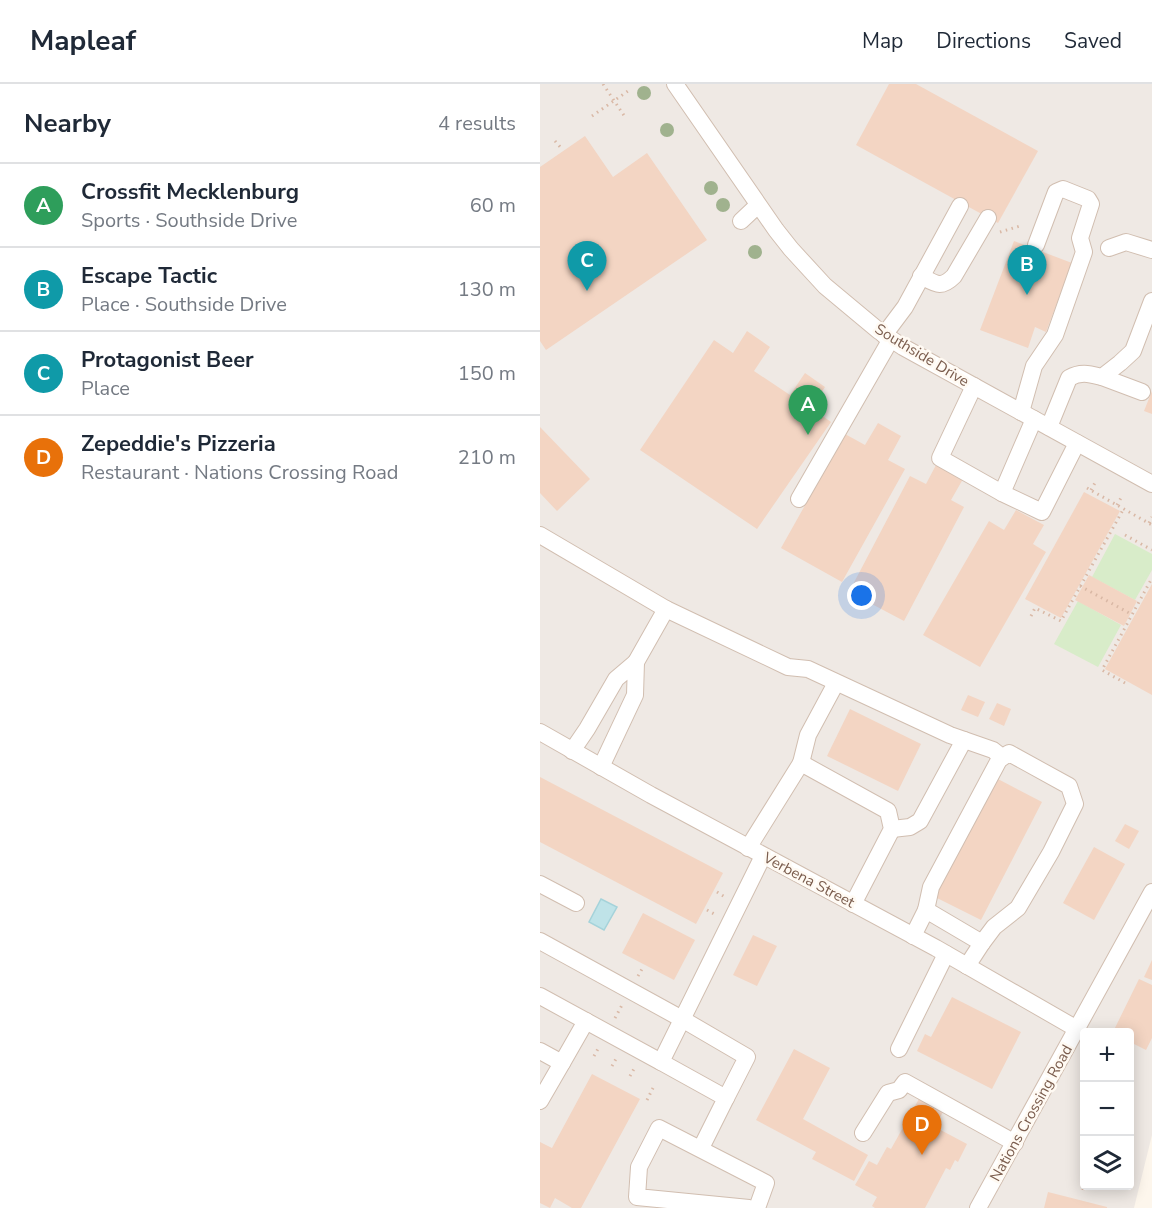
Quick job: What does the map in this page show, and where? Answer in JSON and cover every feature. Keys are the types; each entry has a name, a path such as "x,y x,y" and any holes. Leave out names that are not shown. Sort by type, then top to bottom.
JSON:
{"street":[{"name":"Southside Drive","path":"675,84 791,249 825,286 861,317 888,337 1152,484"},
{"path":"1035,419 1034,366 1055,334 1084,252 1080,238 1091,204 1088,199 1063,189 1056,192 1036,245"},
{"path":"741,221 758,205"},
{"path":"799,499 960,206"},
{"path":"921,276 938,285 947,283 954,276 988,218"},
{"path":"1108,248 1126,242 1152,250"},
{"path":"1102,377 1133,351 1152,301"},
{"path":"1002,493 1035,419 1069,378 1086,373 1142,392"},
{"path":"974,386 940,458 1002,493 1042,512 1077,443"},
{"path":"540,535 666,609 788,667 808,669 950,735 993,750 1002,758"},
{"path":"572,751 616,679 636,662 666,609"},
{"path":"601,767 635,695 636,662"},
{"path":"661,1062 756,852 801,763 808,735 836,683"},
{"name":"Verbena Street","path":"540,732 946,954 1077,1029"},
{"path":"892,829 910,827 920,820 964,740"},
{"path":"913,936 926,910 931,887 999,760 1009,753 1069,786 1075,804 1051,852 1018,908 994,927 967,966"},
{"path":"801,763 888,811 892,829 853,904"},
{"path":"540,884 576,903"},
{"name":"Nations Crossing Road","path":"978,1208 1152,892"},
{"path":"926,910 982,944"},
{"path":"540,941 747,1057 701,1148"},
{"path":"899,1049 946,954"},
{"path":"540,996 726,1098"},
{"path":"540,1101 586,1021"},
{"path":"540,1051 562,1063"},
{"path":"863,1133 888,1093 899,1090 905,1082 1015,1143"},
{"path":"749,1208 638,1197 639,1167 659,1128 766,1183 757,1208"}],"path":[{"path":"603,84 625,117"},
{"path":"592,116 628,91"},
{"path":"555,141 562,149"},
{"path":"1096,481 1089,489 1150,524 1152,517"},
{"path":"1117,505 1122,496"},
{"path":"1031,616 1035,608 1061,621 1124,508"},
{"path":"1125,535 1152,550"},
{"path":"1125,683 1102,670 1152,578"},
{"path":"1080,586 1132,615"},
{"path":"594,1056 642,969"},
{"path":"647,1100 653,1089"}],"shaded area":[{"path":"540,84 1152,84 1152,1135 1134,1208 540,1208"}],"green space":[{"path":"1115,534 1152,554 1152,570 1135,600 1092,577"},
{"path":"1078,601 1121,625 1098,667 1054,644"}],"water":[{"path":"601,899 617,907 604,930 589,922"}],"building":[{"path":"889,84 916,84 1038,151 998,223 856,145"},
{"path":"585,136 613,177 647,153 707,240 546,350 540,341 540,167"},
{"path":"1014,241 1072,263 1046,332 1035,327 1028,348 980,330"},
{"path":"747,331 770,347 754,371 790,395 805,373 825,387 811,408 831,422 757,529 640,450 714,340 733,353"},
{"path":"1152,391 1152,414 1144,411"},
{"path":"878,423 901,436 888,460 905,469 842,582 781,548 845,434 865,445"},
{"path":"540,427 590,479 557,511 540,493"},
{"path":"936,465 963,479 951,500 964,507 904,621 849,592 910,476 926,484"},
{"path":"1084,492 1120,511 1061,618 1025,599"},
{"path":"1016,510 1044,525 1033,544 1046,552 980,667 923,635 989,521 1004,530"},
{"path":"1089,575 1137,601 1124,626 1075,600"},
{"path":"1152,584 1152,695 1105,669"},
{"path":"968,695 985,702 978,717 961,710"},
{"path":"997,703 1011,709 1004,726 989,719"},
{"path":"850,709 921,744 898,791 827,756"},
{"path":"540,777 723,873 696,924 540,842"},
{"path":"996,778 1042,802 981,920 935,897"},
{"path":"1125,824 1139,831 1129,849 1115,841"},
{"path":"1094,847 1125,864 1094,920 1063,903"},
{"path":"643,913 695,940 674,980 622,953"},
{"path":"753,935 777,946 757,986 733,975"},
{"path":"1152,960 1152,980 1144,977"},
{"path":"1139,979 1152,985 1152,1038 1146,1050 1134,1044 1134,1028 1115,1028"},
{"path":"952,997 1021,1032 992,1089 917,1051 925,1034 931,1037"},
{"path":"794,1049 830,1068 803,1119 868,1155 854,1181 812,1159 816,1152 756,1120"},
{"path":"592,1074 640,1099 581,1208 572,1208 555,1198 550,1208 540,1203 540,1142 552,1148"},
{"path":"920,1097 944,1110 935,1127 967,1144 958,1162 955,1160 950,1170 946,1168 925,1208 875,1208 872,1206 877,1197 855,1185 869,1161 877,1165 887,1147 891,1149"},
{"path":"1048,1192 1107,1207 1107,1208 1044,1208"}],"place":[{"name":"Protagonist Beer","path":"587,291"},
{"name":"Escape Tactic","path":"1027,295"},
{"name":"Crossfit Mecklenburg","path":"808,435"},
{"name":"Zepeddie's Pizzeria","path":"922,1155"}]}
